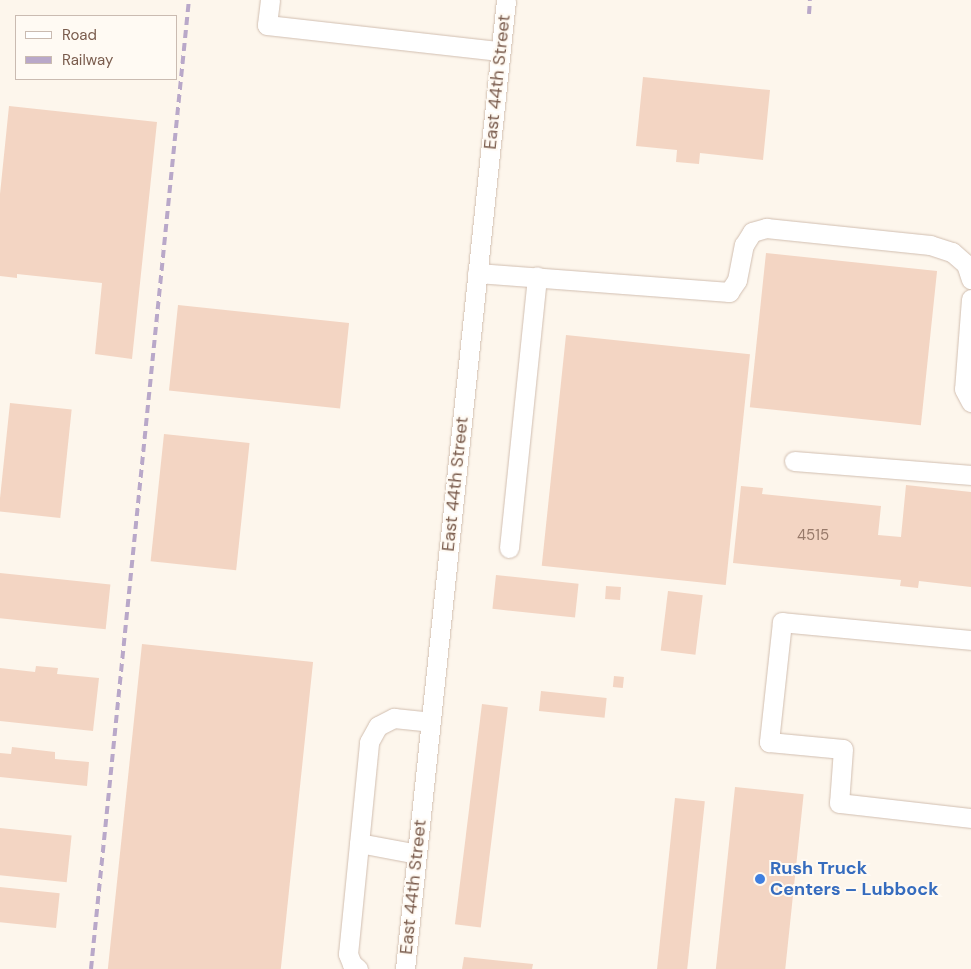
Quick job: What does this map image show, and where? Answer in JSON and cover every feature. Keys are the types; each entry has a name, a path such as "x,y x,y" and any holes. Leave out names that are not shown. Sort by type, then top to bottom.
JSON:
{"street":[{"path":"270,0 268,26 500,51"},
{"name":"East 44th Street","path":"405,969 506,0"},
{"path":"477,273 729,292 737,280 748,238 752,232 766,228 930,245 952,252 966,264 971,279"},
{"path":"509,548 536,276"},
{"path":"971,299 964,389 971,402"},
{"path":"794,461 971,475"},
{"path":"971,640 782,622 769,742 843,749 839,803 971,818"},
{"path":"358,969 352,964 348,954 369,742 378,726 394,718 430,722"},
{"path":"359,843 417,854"}],"building":[{"path":"643,77 770,90 763,160 700,153 699,164 676,162 677,150 636,146"},
{"path":"9,106 157,122 132,359 95,354 102,283 17,274 17,278 0,276 0,194"},
{"path":"766,253 937,271 921,425 750,407"},
{"path":"178,305 349,323 340,409 169,391"},
{"path":"566,335 750,354 726,585 542,566"},
{"path":"10,403 72,409 60,518 0,512"},
{"path":"164,434 250,443 236,570 151,561"},
{"path":"906,485 971,492 971,587 919,581 918,588 900,586 901,580 733,563 741,486 763,488 762,494 881,506 878,535 901,537"},
{"path":"0,573 110,585 106,629 0,618"},
{"path":"496,575 579,584 575,617 492,609"},
{"path":"606,586 621,587 620,600 605,599"},
{"path":"668,591 703,595 695,655 661,651"},
{"path":"142,644 313,662 281,969 108,969"},
{"path":"36,666 58,668 57,674 99,678 93,731 0,721 0,668 35,672"},
{"path":"614,676 624,677 623,688 613,687"},
{"path":"541,691 607,698 605,718 539,711"},
{"path":"482,704 508,707 481,928 455,924"},
{"path":"12,747 55,752 55,759 89,762 87,786 0,777 0,753 11,754"},
{"name":"Rush Truck Centers – Lubbock","path":"735,787 804,794 785,969 716,969"},
{"path":"675,798 705,801 687,969 657,969"},
{"path":"0,828 72,836 67,882 0,875"},
{"path":"0,887 60,893 56,928 0,922"},
{"path":"464,957 533,964 532,969 462,969"}],"railway":[{"path":"91,969 189,0"},
{"path":"809,14 810,0"}],"place":[{"name":"Rush Truck Centers – Lubbock","path":"760,879"}]}
